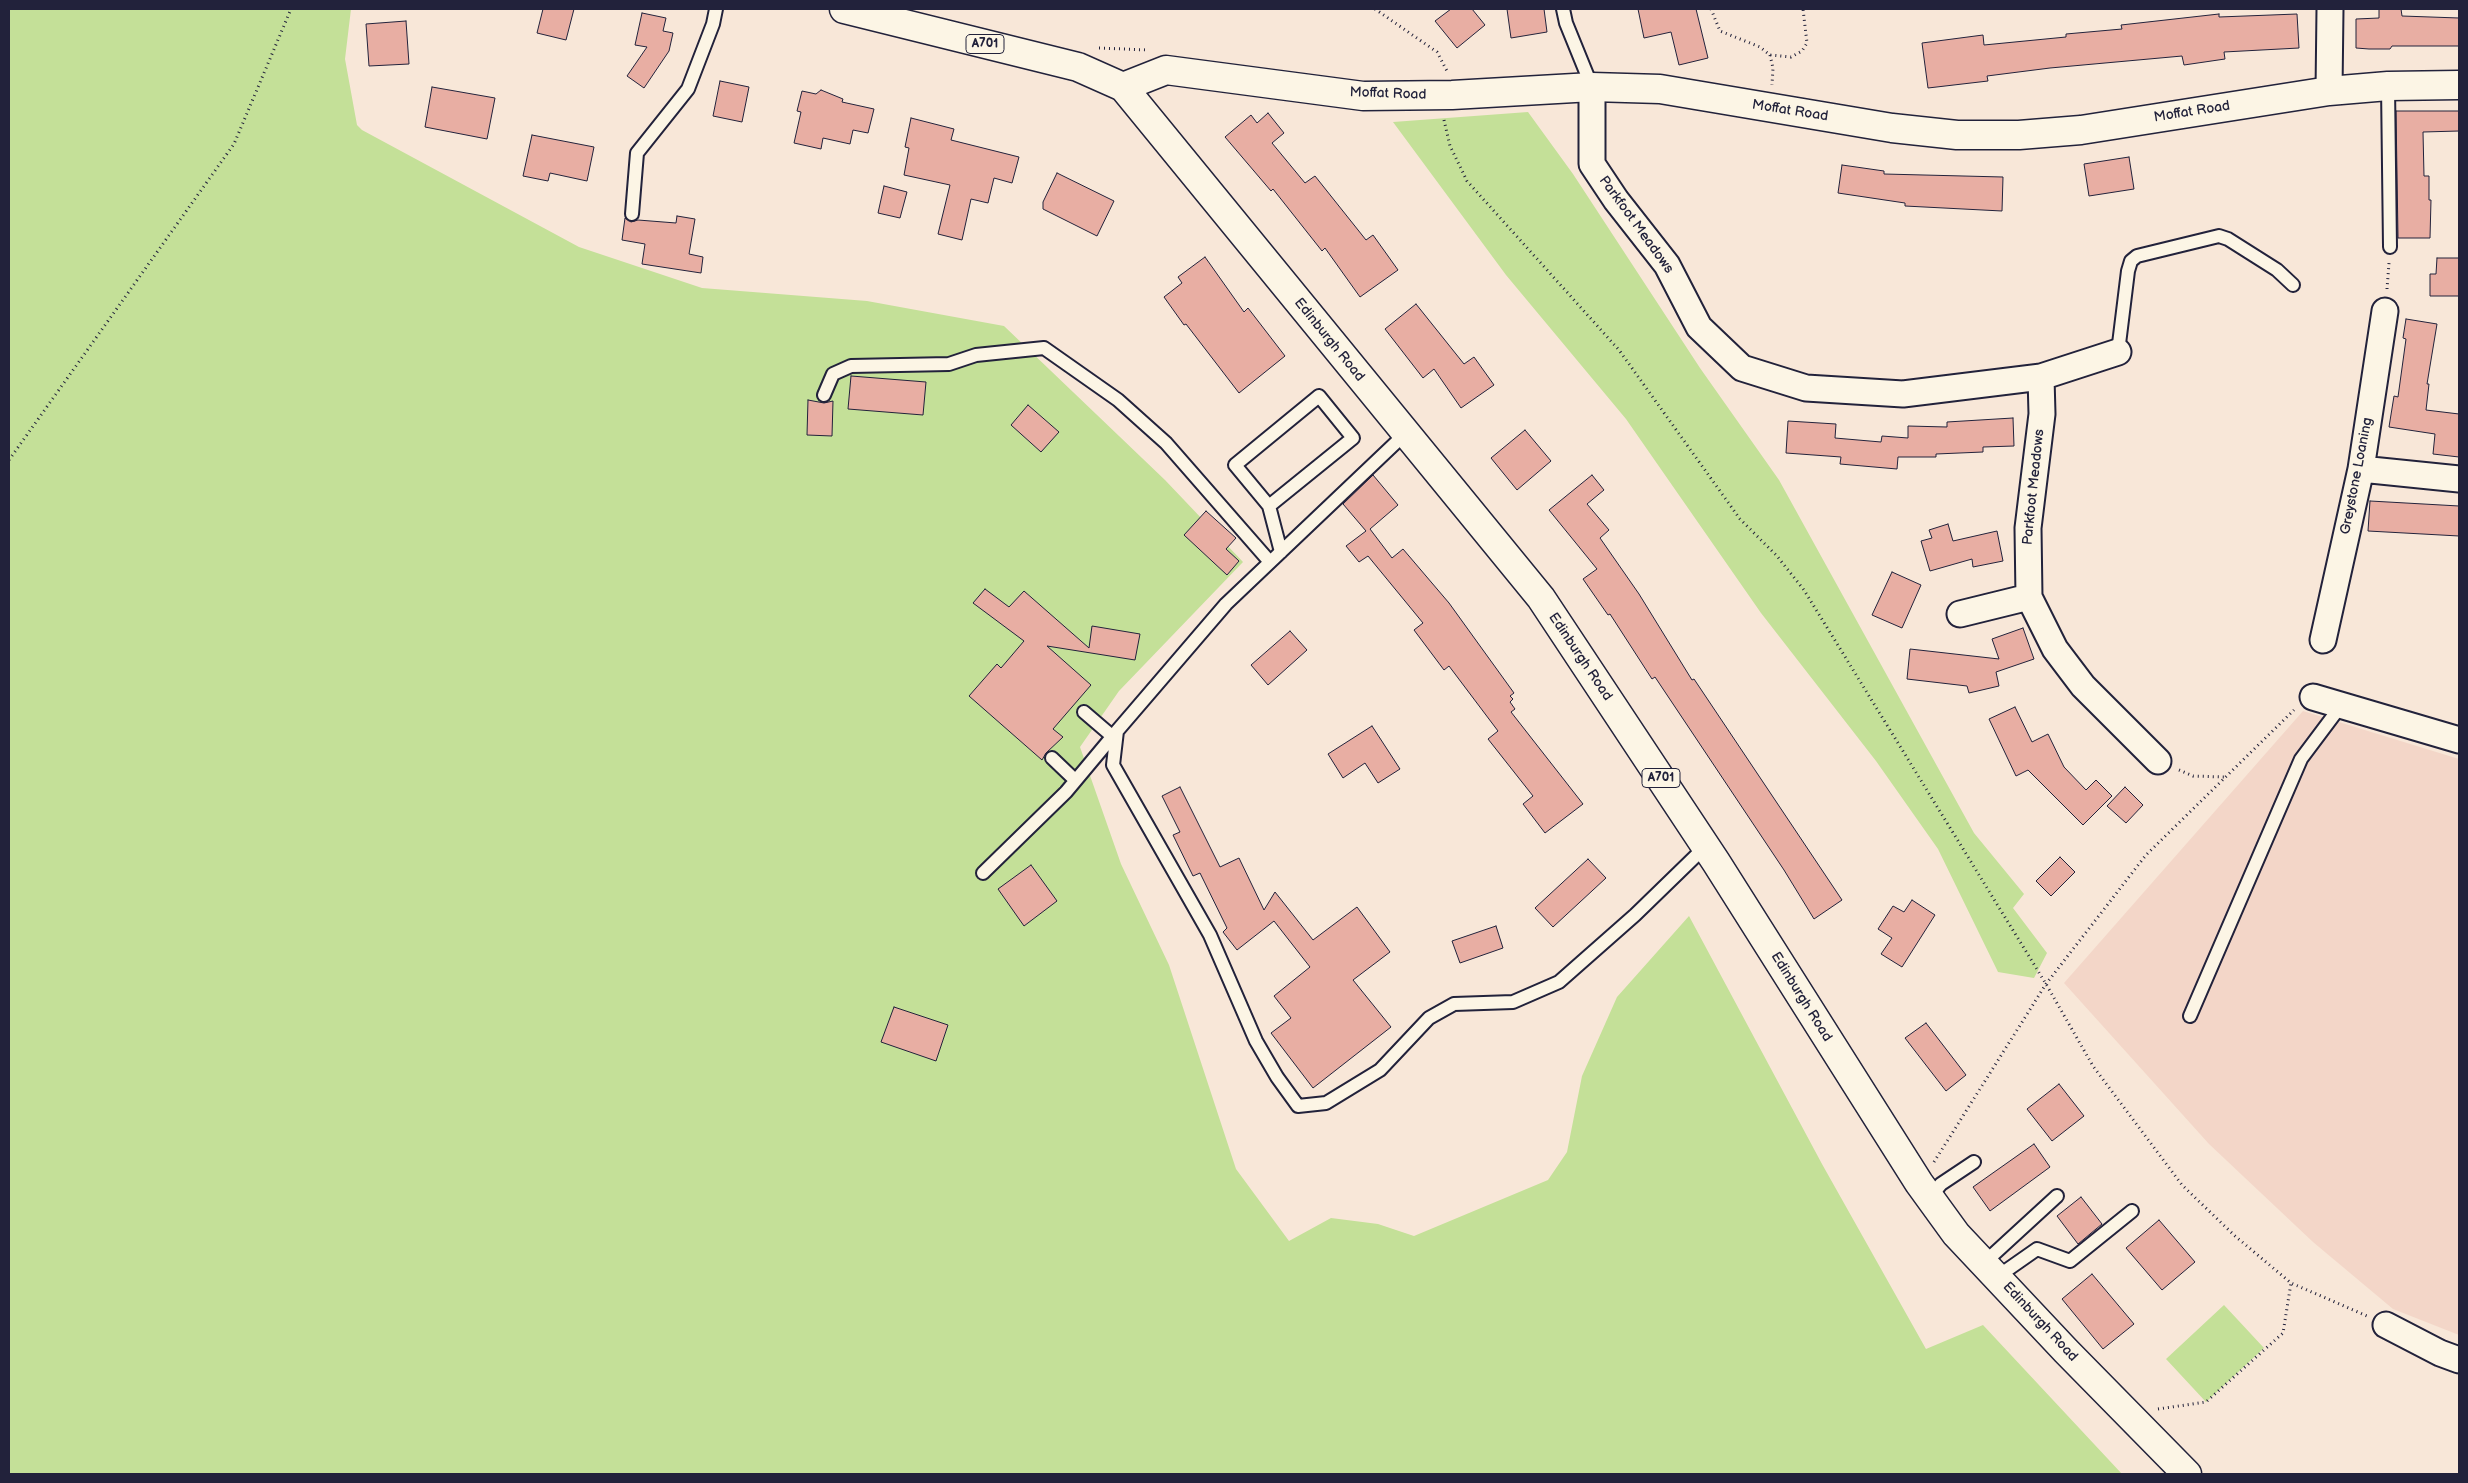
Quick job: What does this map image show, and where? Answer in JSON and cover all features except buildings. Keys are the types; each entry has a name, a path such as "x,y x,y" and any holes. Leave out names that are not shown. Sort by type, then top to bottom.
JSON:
{"main road":[{"name":"Edinburgh Road","path":"844,9 1078,67 1123,87 1541,598 1706,846 1930,1197 1956,1234 2187,1474"},
{"name":"Moffat Road","path":"1123,87 1166,70 1363,96 1452,95 1592,87 1660,89 1892,128 1957,135 2019,135 2081,130 2329,90 2388,86 2459,85"}],"street":[{"path":"2329,90 2330,9"},
{"name":"Parkfoot Meadows","path":"1592,87 1592,164 1616,200 1667,265 1699,327 1742,368 1806,388 1903,394 2041,377 2118,352"},
{"name":"Greystone Loaning","path":"2323,640 2361,469 2385,310"},
{"name":"Parkfoot Meadows","path":"2041,377 2042,414 2028,528 2029,597 2055,649 2083,686 2158,761"},
{"path":"2361,469 2459,478"},
{"path":"1960,614 2029,597"},
{"path":"2313,697 2340,707 2459,740"},
{"path":"2386,1325 2440,1353 2459,1360"}],"lane":[{"path":"632,214 637,152 688,89 713,24 716,9"},
{"path":"1563,9 1566,23 1592,87"},
{"path":"2388,86 2390,248"},
{"path":"2118,352 2128,272 2131,261 2136,256 2219,236 2228,239 2277,270 2293,284"},
{"path":"824,396 833,374 851,366 948,364 976,355 1044,348 1118,400 1166,443 1270,562"},
{"path":"1269,506 1353,438 1319,396 1235,465 1269,506 1280,552"},
{"path":"983,873 1075,780 1226,604 1406,433"},
{"path":"2190,1016 2301,759 2340,707"},
{"path":"1084,712 1114,733"},
{"path":"1114,733 1113,765 1210,934 1256,1041 1276,1077 1298,1106 1326,1103 1380,1070 1430,1018 1454,1004 1513,1002 1558,982 1636,915 1706,846"},
{"path":"1052,758 1075,780"},
{"path":"1930,1197 1941,1184 1974,1162"},
{"path":"1991,1270 2056,1196"},
{"path":"1991,1270 2037,1249 2070,1261 2132,1211"}],"path":[{"path":"9,460 234,144 291,9"},
{"path":"1375,9 1437,52 1451,78 1452,95 1444,121 1450,146 1467,181 1619,350 1740,519 1778,556 1804,590 2046,984 2093,1066 2182,1185 2235,1236 2291,1283 2386,1325"},
{"path":"1711,9 1720,31 1760,47 1770,55 1791,57 1802,51 1807,43 1803,9"},
{"path":"2385,310 2390,248"},
{"path":"1929,1170 2046,984 2146,855 2290,713 2313,697"},
{"path":"2158,761 2194,776 2225,777"},
{"path":"2155,1410 2206,1402 2283,1333 2291,1283"}],"shaded area":[{"path":"2303,711 2459,759 2459,1335 2393,1309 2313,1242 2209,1144 2064,983"}],"green space":[{"path":"9,9 351,9 345,59 357,125 362,130 579,247 702,288 867,301 1004,326 1165,480 1243,562 1119,691 1080,747 1121,864 1169,965 1236,1169 1289,1241 1331,1218 1378,1224 1414,1236 1548,1180 1567,1152 1582,1076 1617,997 1689,916 1822,1164 1926,1349 1983,1325 2122,1474 9,1474"},
{"path":"1528,112 1573,174 1700,368 1779,480 1974,833 2024,894 2013,908 2047,953 2034,978 1998,972 1938,849 1876,761 1761,613 1626,419 1506,275 1393,122"},
{"path":"2224,1305 2264,1348 2206,1402 2166,1359"}]}
